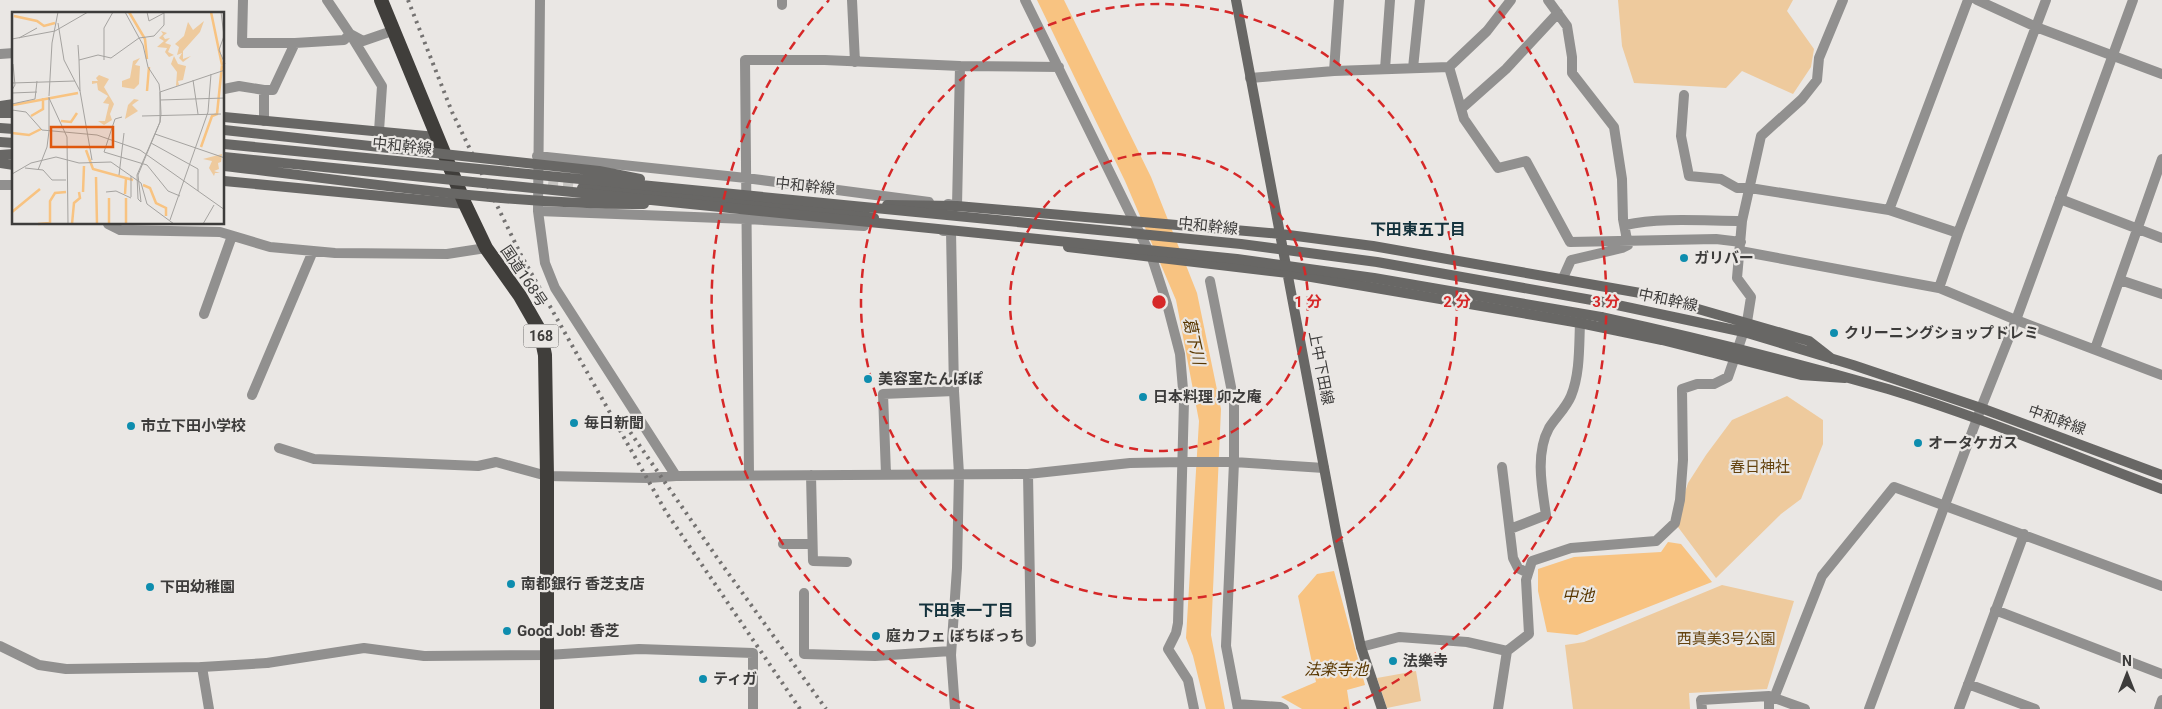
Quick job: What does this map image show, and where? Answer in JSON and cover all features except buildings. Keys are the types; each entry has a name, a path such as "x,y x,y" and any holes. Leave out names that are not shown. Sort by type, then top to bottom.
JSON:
{"highway":[{"name":"国道168号","path":"381,0 436,137 486,248 520,296 540,331 545,355 547,709"}],"main road":[{"name":"上中下田線","path":"1236,0 1338,542 1361,647 1382,709"},
{"path":"225,117 436,137"},
{"path":"225,130 599,171 699,191"},
{"path":"225,142 239,146 318,153"},
{"name":"中和幹線","path":"225,142 1241,244 1376,262 1746,327 1809,341 1832,359 1981,408 2162,475"},
{"name":"中和幹線","path":"225,156 1237,259 1374,278 1601,317 1739,348 1888,390 1977,419 2162,489"},
{"path":"225,166 401,188 583,204 697,203"},
{"path":"225,182 465,204"},
{"path":"582,188 852,206 957,206 1281,234 1373,246 1646,294 1746,327"},
{"path":"655,188 844,213 951,231 1152,258 1288,273 1580,323 1662,340 1733,360 1802,375 1845,378"}],"street":[{"path":"243,0 242,43 295,43 344,40 350,34"},
{"path":"327,0 382,86 379,131"},
{"path":"540,0 537,156 538,211 545,263 555,288 676,476"},
{"path":"852,0 855,62"},
{"path":"1026,0 1152,258 1167,304 1180,354 1184,401 1178,622 1176,633 1168,649 1188,680 1194,709"},
{"path":"1334,71 1339,0"},
{"path":"1384,69 1390,0"},
{"path":"1413,68 1420,0"},
{"path":"1548,0 1567,26 1572,57 1572,73 1614,127 1622,179 1623,219 1628,239 1628,245 1622,248 1571,260 1563,278"},
{"path":"1498,709 1507,651 1529,634 1526,580 1532,560 1572,548 1656,541 1675,523 1681,490 1683,444 1682,389 1697,384 1714,384 1728,377 1746,327 1751,297 1737,278 1742,221 1761,136 1802,99 1817,80 1819,58 1843,0"},
{"path":"1889,210 1968,0"},
{"path":"1977,0 2036,27 2162,74"},
{"path":"1940,288 1958,233 2046,0"},
{"path":"1869,709 1981,408 2016,320 2134,0"},
{"path":"1250,78 1334,71 1449,66 1487,31 1508,2"},
{"path":"1461,109 1506,69 1558,13"},
{"path":"350,34 363,41 392,31"},
{"path":"225,88 239,86 274,90 295,43"},
{"path":"749,475 745,60 1059,67"},
{"path":"537,156 746,178 957,206 960,66"},
{"path":"1449,66 1464,119 1498,168 1526,161 1570,242 1716,238 1740,246 1940,288 2016,320 2162,375"},
{"path":"264,90 264,121"},
{"path":"1684,95 1681,136 1690,176 1721,179 1737,188 1750,188 1889,210 1958,233"},
{"path":"2095,350 2162,159"},
{"path":"2060,199 2162,238"},
{"path":"538,211 746,219 951,231 954,392 959,474 957,568 951,651 955,709"},
{"path":"1625,225 1639,222 1672,220 1742,221"},
{"path":"110,225 120,230 220,228 232,236 270,247 334,253 447,254 486,248"},
{"path":"204,314 232,236"},
{"path":"252,395 313,251"},
{"path":"2120,280 2162,294"},
{"path":"1210,281 1234,402 1234,462 1226,646 1238,707 1280,707 1284,709"},
{"path":"1510,529 1546,515 1540,476 1542,455 1549,429 1566,406 1572,394 1579,354 1580,323"},
{"path":"886,474 883,394 954,392"},
{"path":"279,448 314,459 478,466 496,462 547,476 648,478 749,475 1028,474 1130,463 1183,462 1234,462 1324,468"},
{"path":"1502,467 1513,558 1518,568 1528,573"},
{"path":"1028,474 1030,642"},
{"path":"811,475 812,561 847,562"},
{"path":"1769,709 1772,697 1822,576 1894,486 2162,586"},
{"path":"1959,709 2024,534"},
{"path":"783,544 812,544"},
{"path":"804,593 804,654 875,656 951,651"},
{"path":"1995,610 2162,674"},
{"path":"1361,647 1399,636 1467,642 1507,651"},
{"path":"0,646 39,665 66,669 202,667 267,663 364,648 424,656 548,654 640,648 753,653 753,709"},
{"path":"202,667 209,709"},
{"path":"1968,684 2035,709"},
{"path":"1702,709 1701,700 1772,697 1805,709"},
{"path":"2159,709 2162,700"}],"green space":[{"path":"1618,0 1793,0 1787,11 1814,49 1811,67 1793,94 1742,71 1726,88 1634,83 1622,46"},
{"name":"春日神社","path":"1787,396 1823,420 1823,444 1801,499 1781,514 1716,578 1675,523 1688,483 1732,420"},
{"name":"西真美3号公園","path":"1722,585 1794,601 1767,689 1689,693 1690,709 1573,709 1565,645 1584,642"},
{"path":"1416,671 1421,701 1387,708 1377,678"}],"water":[{"name":"葛下川","path":"1037,0 1064,0 1151,177 1197,293 1221,409 1211,635 1225,709 1206,709 1193,656 1186,638 1199,421 1176,300 1125,181"},
{"name":"中池","path":"1668,542 1681,544 1712,582 1577,635 1547,632 1538,591 1538,569 1574,557 1661,552"},
{"name":"法楽寺池","path":"1334,571 1365,685 1347,690 1350,709 1302,709 1281,697 1316,682 1298,596 1317,574"}],"tunnel":[{"path":"548,185 582,188"}],"railway":[{"path":"408,0 452,112 521,255 666,512 800,709"},
{"path":"626,426 718,559 826,709"}],"place":[{"name":"ガリバー","path":"1684,258"},
{"name":"クリーニングショップドレミ","path":"1834,333"},
{"name":"美容室たんぽぽ","path":"868,379"},
{"name":"日本料理 卯之庵","path":"1143,397"},
{"name":"毎日新聞","path":"574,423"},
{"name":"市立下田小学校","path":"131,426"},
{"name":"オータケガス","path":"1918,443"},
{"name":"南都銀行 香芝支店","path":"511,584"},
{"name":"下田幼稚園","path":"150,587"},
{"name":"Good Job! 香芝","path":"507,631"},
{"name":"庭カフェ ぼちぼっち","path":"876,636"},
{"name":"法樂寺","path":"1393,661"},
{"name":"ティガ","path":"703,679"}],"district":[{"name":"下田東五丁目","path":"1418,229"},
{"name":"下田東一丁目","path":"966,610"}]}
